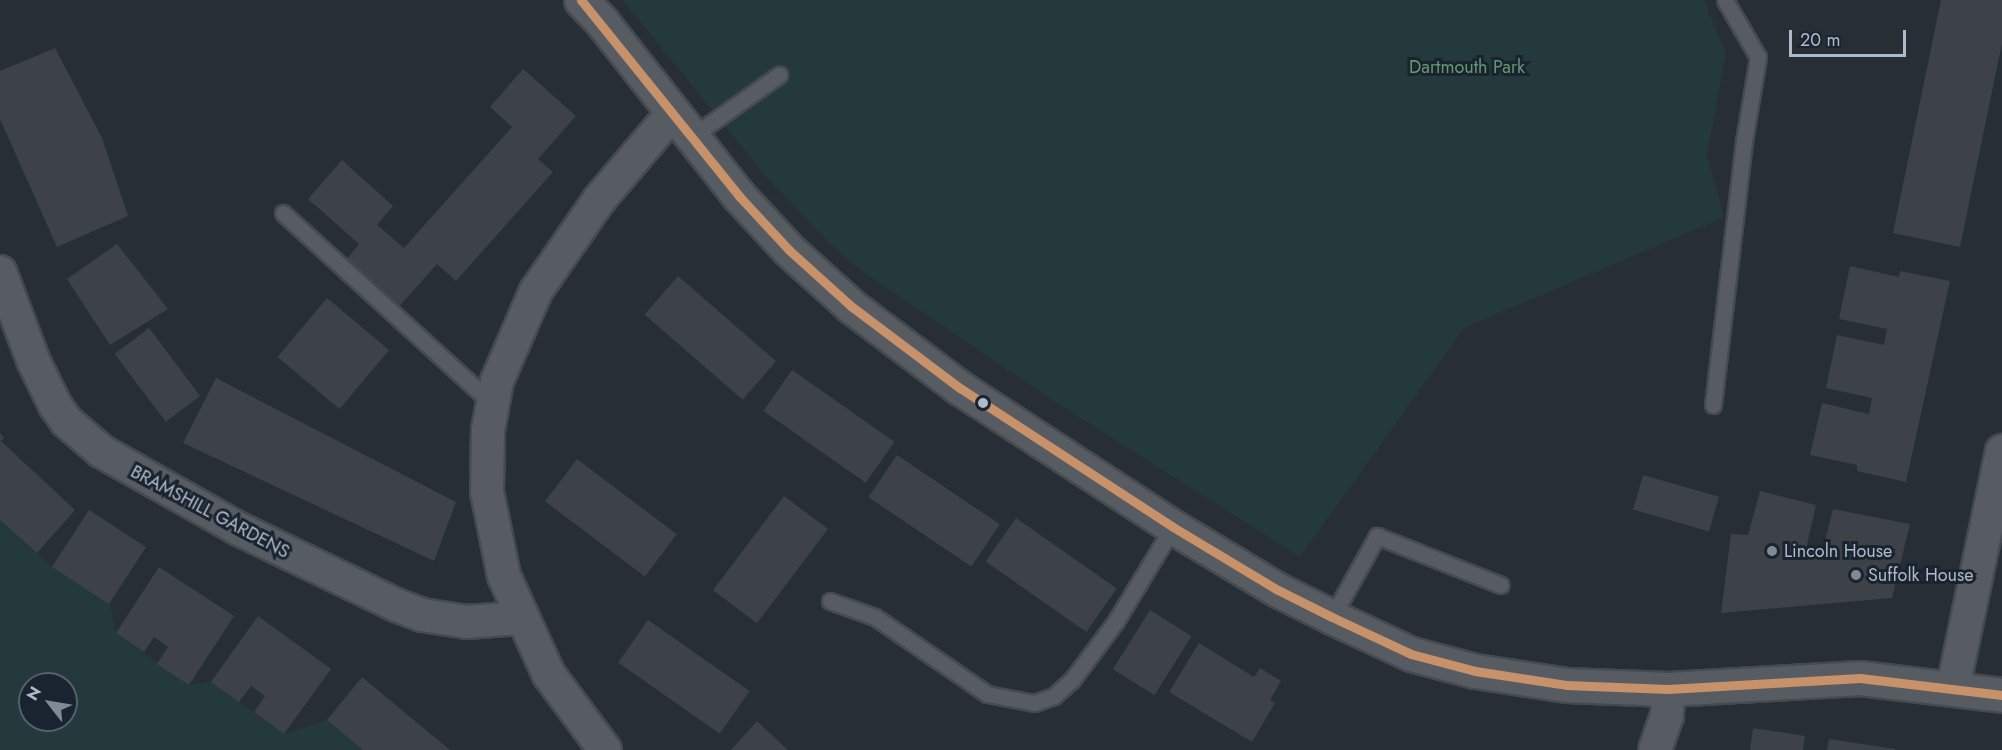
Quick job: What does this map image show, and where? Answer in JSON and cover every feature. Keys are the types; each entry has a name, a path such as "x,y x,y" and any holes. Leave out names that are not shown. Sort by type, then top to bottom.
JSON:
{"street":[{"path":"581,0 602,22 682,126 789,250 851,306 960,388 1173,527 1278,591 1411,654 1475,671 1566,685 1668,689 1841,678 1953,688 2002,695"},
{"path":"605,750 562,696 520,618 494,540 486,455 492,403 507,353 536,291 599,200 682,126"},
{"name":"BRAMSHILL GARDENS","path":"0,272 33,360 55,405 66,421 101,451 237,528 422,615 467,622 520,618"},
{"path":"1953,688 2002,451"},
{"path":"1655,750 1667,716 1668,689"}],"lane":[{"path":"1713,405 1744,141 1758,57 1725,0"},
{"path":"682,126 779,75"},
{"path":"283,213 492,403"},
{"path":"830,601 875,617 987,694 1034,703 1054,696 1072,680 1116,621 1173,527"},
{"path":"1332,617 1377,536 1501,585"}],"green space":[{"name":"Dartmouth Park","path":"623,0 1704,0 1726,54 1707,155 1724,217 1464,328 1300,557 1060,405 866,274 833,247 763,173"},
{"path":"0,520 52,567 110,604 116,633 189,685 211,682 284,734 327,720 363,750 0,750"}],"building":[{"path":"1941,0 2002,0 2002,43 1960,247 1893,233"},
{"path":"55,48 102,138 128,216 57,247 0,119 0,71"},
{"path":"523,69 576,116 538,159 553,172 456,281 437,264 395,311 343,264 359,244 308,199 342,160 393,206 377,225 404,248 512,127 490,107"},
{"path":"117,244 168,309 110,345 67,279"},
{"path":"1850,266 1899,277 1900,271 1950,281 1906,482 1857,471 1857,465 1810,455 1822,403 1869,414 1872,398 1826,388 1837,335 1884,345 1887,329 1839,319"},
{"path":"678,276 776,361 743,400 645,314"},
{"path":"327,298 389,350 340,409 278,357"},
{"path":"149,328 200,396 166,422 115,354"},
{"path":"792,370 894,442 866,483 763,411"},
{"path":"216,378 456,502 434,561 183,443"},
{"path":"0,433 4,438 1,441 75,510 37,553 0,520"},
{"path":"897,455 1000,524 971,567 868,497"},
{"path":"577,459 677,534 645,577 545,501"},
{"path":"1643,475 1719,497 1709,531 1633,510"},
{"path":"1760,491 1816,505 1806,549 1822,553 1833,509 1910,524 1892,598 1721,613 1731,534 1748,535"},
{"path":"784,496 828,529 757,623 713,590"},
{"path":"89,510 146,547 109,604 52,567"},
{"path":"1016,518 1117,589 1086,632 986,561"},
{"path":"159,567 234,616 189,685 157,664 168,647 154,637 144,652 116,633"},
{"path":"1150,610 1192,636 1154,695 1113,669"},
{"path":"258,616 331,669 284,734 254,712 265,696 251,686 239,702 211,682"},
{"path":"648,620 750,691 720,734 618,663"},
{"path":"1199,643 1254,677 1260,668 1281,681 1270,700 1275,703 1252,742 1169,692"},
{"path":"362,677 450,750 363,750 327,720"},
{"path":"757,721 788,750 731,750"},
{"path":"1753,728 1805,736 1803,750 1750,750"},
{"path":"1829,739 1895,749 1895,750 1827,750"}],"transit line":[{"path":"581,0 739,196 789,250 851,306 960,388 1173,527 1278,590 1332,617 1411,654 1475,671 1566,685 1668,689 1860,678 2002,695"}],"place":[{"name":"Lincoln House","path":"1772,551"},
{"name":"Suffolk House","path":"1856,575"}]}
